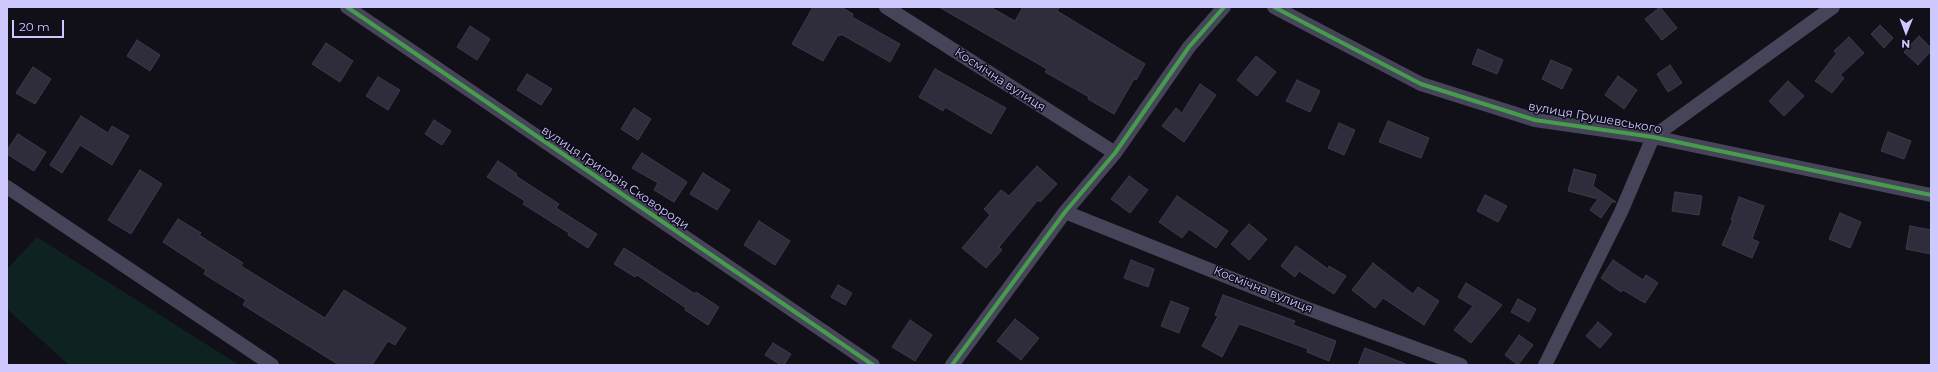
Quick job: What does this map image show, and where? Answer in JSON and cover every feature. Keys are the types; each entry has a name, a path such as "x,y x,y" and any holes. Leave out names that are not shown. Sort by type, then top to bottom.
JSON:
{"street":[{"name":"вулиця Григорія Сковороди","path":"347,7 873,365"},
{"name":"Космічна вулиця","path":"886,7 1115,153"},
{"path":"952,365 1065,212 1115,153 1189,47 1224,7"},
{"name":"вулиця Грушевського","path":"1274,7 1421,84 1536,120 1652,138 1931,196"},
{"path":"1545,365 1621,212 1652,138 1833,7"},
{"path":"7,187 272,365"},
{"name":"Космічна вулиця","path":"1065,212 1303,307 1461,365"}],"green space":[{"path":"37,237 239,365 69,365 7,309 7,269"}],"building":[{"path":"813,7 841,7 853,14 852,17 900,44 890,62 841,34 840,36 838,35 823,61 792,44"},
{"path":"939,7 990,7 1015,21 1023,7 1060,7 1057,11 1145,64 1136,80 1134,79 1114,114 1088,99 1089,97 1045,72 1047,69"},
{"path":"1660,7 1677,28 1662,40 1645,19"},
{"path":"1880,25 1893,38 1884,48 1871,34"},
{"path":"470,26 490,39 477,60 457,47"},
{"path":"1919,36 1931,48 1931,51 1918,65 1904,52"},
{"path":"1849,37 1864,53 1840,75 1844,78 1832,93 1815,81 1837,53 1834,51"},
{"path":"137,40 160,55 150,71 127,56"},
{"path":"326,43 353,61 340,82 312,64"},
{"path":"1478,49 1503,60 1497,74 1472,64"},
{"path":"1256,56 1276,72 1257,96 1237,80"},
{"path":"1551,60 1572,69 1562,89 1542,79"},
{"path":"1670,65 1682,83 1668,92 1657,74"},
{"path":"33,67 51,79 35,104 16,93"},
{"path":"935,69 1006,108 991,134 945,107 943,111 919,97"},
{"path":"527,74 552,89 541,105 517,90"},
{"path":"1618,76 1637,90 1624,109 1605,95"},
{"path":"378,77 400,90 388,110 366,96"},
{"path":"1297,80 1320,91 1310,112 1286,101"},
{"path":"1788,81 1804,96 1784,116 1769,101"},
{"path":"1200,84 1216,95 1184,142 1162,126 1176,108 1182,113"},
{"path":"634,108 651,119 638,140 621,129"},
{"path":"81,116 108,133 112,126 129,136 112,165 80,145 62,173 50,165"},
{"path":"434,120 451,131 442,145 425,134"},
{"path":"1388,121 1429,138 1421,158 1379,142"},
{"path":"1339,123 1355,130 1344,155 1328,148"},
{"path":"1888,132 1911,141 1904,159 1881,151"},
{"path":"18,134 46,152 34,171 7,154 7,150"},
{"path":"642,153 687,182 674,202 654,190 658,183 632,168"},
{"path":"498,161 517,174 516,176 559,204 556,208 597,234 588,248 568,235 569,233 523,204 525,201 487,177"},
{"path":"1037,166 1057,184 1040,202 1038,200 999,247 1002,250 986,268 962,248 990,215 984,209 1001,190 1009,196"},
{"path":"1574,169 1596,175 1593,186 1616,202 1612,202 1601,218 1590,210 1598,199 1568,191"},
{"path":"140,170 162,184 131,234 108,220"},
{"path":"703,173 730,190 717,210 690,194"},
{"path":"1129,176 1148,190 1130,213 1111,199"},
{"path":"1675,192 1702,196 1699,215 1672,211"},
{"path":"1485,195 1507,206 1498,222 1477,211"},
{"path":"1177,196 1228,231 1216,248 1189,229 1182,238 1159,222"},
{"path":"1739,197 1764,206 1752,239 1759,242 1752,258 1722,245 1733,220 1731,220"},
{"path":"1840,213 1861,222 1850,248 1829,239"},
{"path":"178,219 201,233 199,235 243,263 241,266 325,318 344,290 406,328 395,345 388,341 372,365 339,365 243,305 246,300 204,274 206,270 163,242"},
{"path":"759,221 790,241 775,265 744,245"},
{"path":"1249,224 1267,239 1249,260 1231,244"},
{"path":"1910,226 1931,230 1931,254 1906,249"},
{"path":"1296,246 1328,269 1329,266 1346,276 1334,294 1299,271 1295,277 1281,266"},
{"path":"624,248 695,294 696,292 719,307 708,325 685,310 686,308 637,275 635,277 614,264"},
{"path":"1131,260 1154,269 1148,287 1124,278"},
{"path":"1613,260 1643,280 1646,275 1658,283 1645,303 1623,290 1621,292 1601,278"},
{"path":"1373,263 1413,294 1418,287 1439,301 1424,325 1383,298 1375,308 1352,290"},
{"path":"1466,283 1502,305 1471,343 1454,330 1473,306 1458,297"},
{"path":"838,285 852,293 845,305 831,297"},
{"path":"1223,295 1295,321 1293,325 1336,341 1329,361 1307,352 1308,349 1239,324 1222,357 1202,346 1218,316 1215,315"},
{"path":"1518,299 1536,309 1529,322 1511,312"},
{"path":"1171,301 1189,308 1179,333 1161,326"},
{"path":"1015,319 1039,338 1021,360 997,341"},
{"path":"910,320 932,335 915,361 892,347"},
{"path":"1598,322 1612,334 1600,348 1586,336"},
{"path":"1519,335 1533,345 1518,365 1505,355"},
{"path":"773,343 791,354 784,365 781,365 765,355"},
{"path":"1365,348 1406,364 1406,365 1358,365"}],"cycle path":[{"path":"347,7 873,365"},
{"path":"952,365 1065,212 1115,153 1189,47 1224,7"},
{"path":"1274,7 1421,84 1535,120 1653,137 1931,195"}]}
